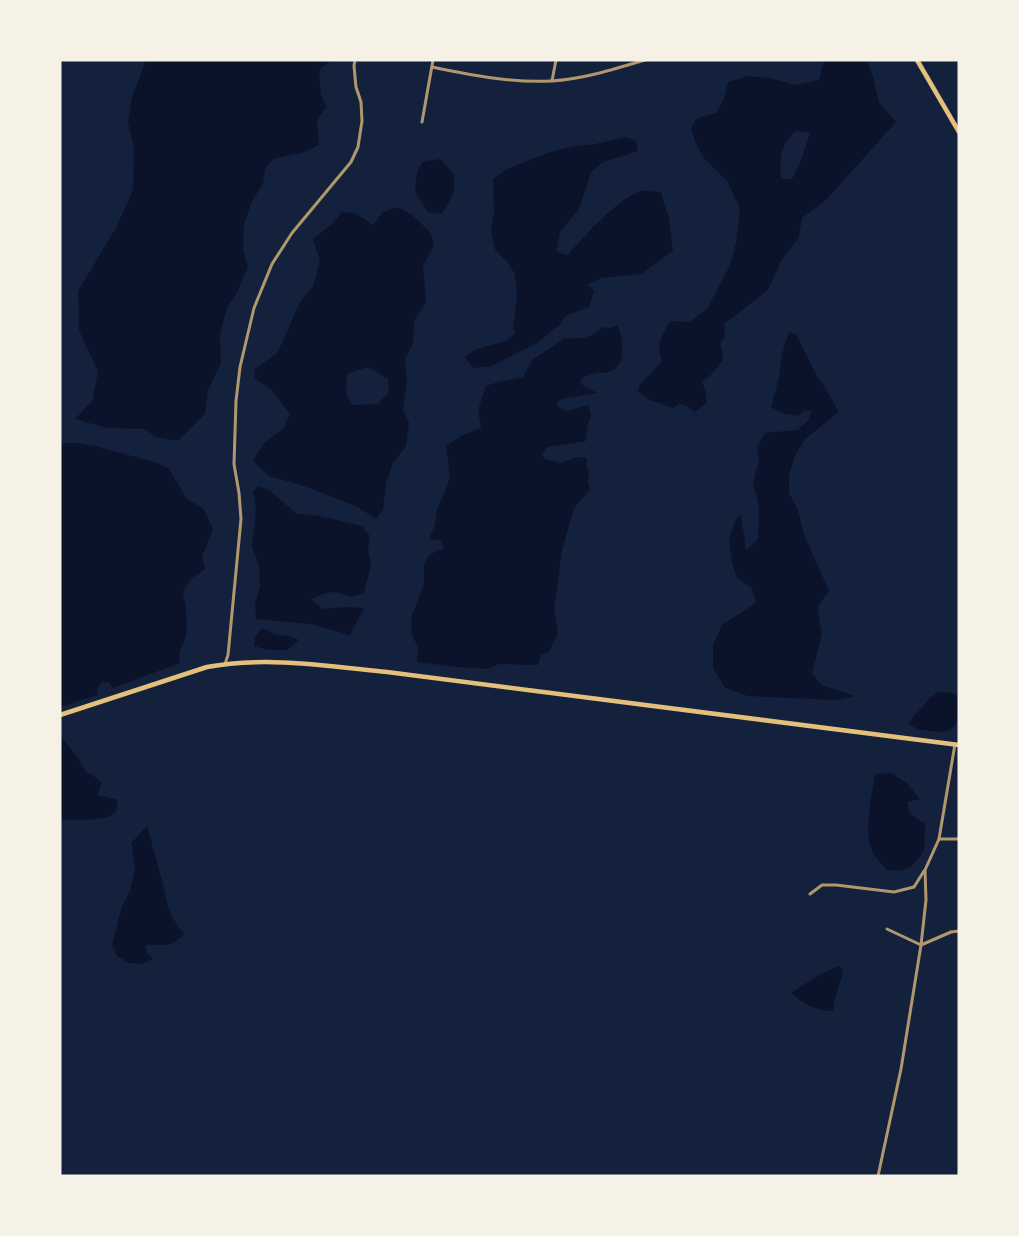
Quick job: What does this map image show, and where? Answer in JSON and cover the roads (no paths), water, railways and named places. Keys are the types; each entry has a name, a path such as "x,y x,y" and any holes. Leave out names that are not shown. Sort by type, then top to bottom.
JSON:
{"main road":[{"path":"917,60 959,132"},
{"path":"60,715 191,672 240,662 275,663 387,672 957,744"}],"street":[{"path":"225,664 228,655 241,519 234,464 236,401 240,367 254,309 273,264 292,233 351,162 358,147 362,102 356,87 355,60"},
{"path":"422,122 433,60"},
{"path":"552,81 556,60"},
{"path":"432,67 496,79 528,82 580,77 645,60"},
{"path":"810,894 822,885 894,892 914,886 925,870 939,839 957,744"},
{"path":"939,839 959,839"},
{"path":"878,1176 901,1069 921,945 926,900 925,870"},
{"path":"887,929 921,945 951,932 959,931"}],"water":[{"path":"146,60 331,60 319,70 321,95 327,107 317,119 319,145 305,152 273,159 265,169 263,184 252,201 244,224 243,250 248,267 236,295 227,307 220,336 221,363 208,390 205,414 178,441 156,437 145,429 107,428 75,419 92,401 98,372 79,330 78,291 117,226 133,190 134,148 128,122 132,98"},
{"path":"824,60 867,60 879,103 896,122 826,200 802,218 799,237 781,261 768,290 724,324 725,337 720,344 723,360 709,377 702,381 707,403 694,412 687,406 679,404 673,408 648,399 638,392 640,384 662,362 659,350 660,341 670,321 690,322 707,309 730,265 736,243 740,208 727,181 703,157 691,128 697,118 716,113 724,99 728,82 747,76 771,78 795,85 819,80","holes":["796,131 810,133 801,161 792,179 781,179 780,165 787,141"]},
{"path":"626,137 636,141 638,151 603,162 591,172 579,209 560,232 556,252 568,255 613,209 633,194 642,191 661,193 669,219 673,251 641,274 601,278 587,285 594,291 589,307 565,316 560,324 537,343 492,366 473,368 465,357 477,349 506,341 516,333 513,328 517,298 515,274 495,250 491,230 494,213 493,179 509,168 550,152"},
{"path":"440,159 454,174 454,193 442,214 428,212 415,193 417,173 422,162"},
{"path":"398,207 412,215 431,233 434,246 423,265 426,302 414,322 413,344 405,359 407,380 403,409 409,423 406,446 393,463 386,483 383,510 376,519 356,506 301,485 269,476 253,461 264,443 283,429 290,414 271,389 255,379 254,370 278,352 300,302 313,286 320,261 313,239 333,223 342,212 357,214 373,225 383,212","holes":["368,367 388,379 389,392 378,404 352,405 346,394 347,374"]},
{"path":"618,325 622,350 620,363 609,372 595,373 582,378 580,383 598,393 562,399 557,402 558,407 567,411 588,405 591,415 586,441 547,447 542,454 545,459 561,463 577,457 587,458 586,467 589,471 590,490 574,508 562,551 554,609 558,634 548,653 541,654 538,665 499,664 488,669 417,662 418,647 412,635 411,618 424,584 424,566 429,555 444,548 441,541 429,539 435,525 437,509 450,477 446,446 461,436 481,428 478,410 486,386 523,377 533,359 564,338 585,337 603,327 611,328"},
{"path":"789,332 796,334 818,378 839,412 805,439 795,456 789,474 789,493 798,510 804,535 829,591 818,606 822,633 812,674 822,685 855,696 836,700 748,696 725,688 713,668 713,645 722,625 756,603 752,588 737,578 729,539 736,519 741,515 746,550 758,539 759,506 753,483 759,461 757,446 765,433 798,430 808,421 811,411 803,411 799,416 781,413 771,407"},
{"path":"60,443 95,446 158,463 169,469 187,499 203,508 213,529 202,557 205,569 191,579 183,592 187,624 180,651 180,663 113,688 108,682 101,683 97,695 60,707"},
{"path":"258,486 269,490 297,514 315,515 362,526 370,536 368,550 371,564 364,593 350,597 330,592 311,599 322,609 364,608 350,635 310,624 256,619 255,604 260,586 259,565 252,547 256,509 253,491"},
{"path":"262,628 274,634 299,640 287,650 268,650 254,646 255,637"},
{"path":"938,692 952,693 959,697 956,724 947,731 940,732 916,728 908,723 930,698"},
{"path":"60,735 86,771 102,782 98,795 118,800 116,811 109,817 60,820"},
{"path":"891,773 907,783 920,799 907,802 910,813 925,824 924,851 912,866 900,871 887,870 872,851 868,834 875,774"},
{"path":"147,826 169,910 185,934 171,944 146,945 147,953 153,959 142,964 129,963 117,956 112,945 122,906 130,891 135,867 131,843"},
{"path":"838,966 843,969 833,1011 810,1006 791,993 819,975"}]}
